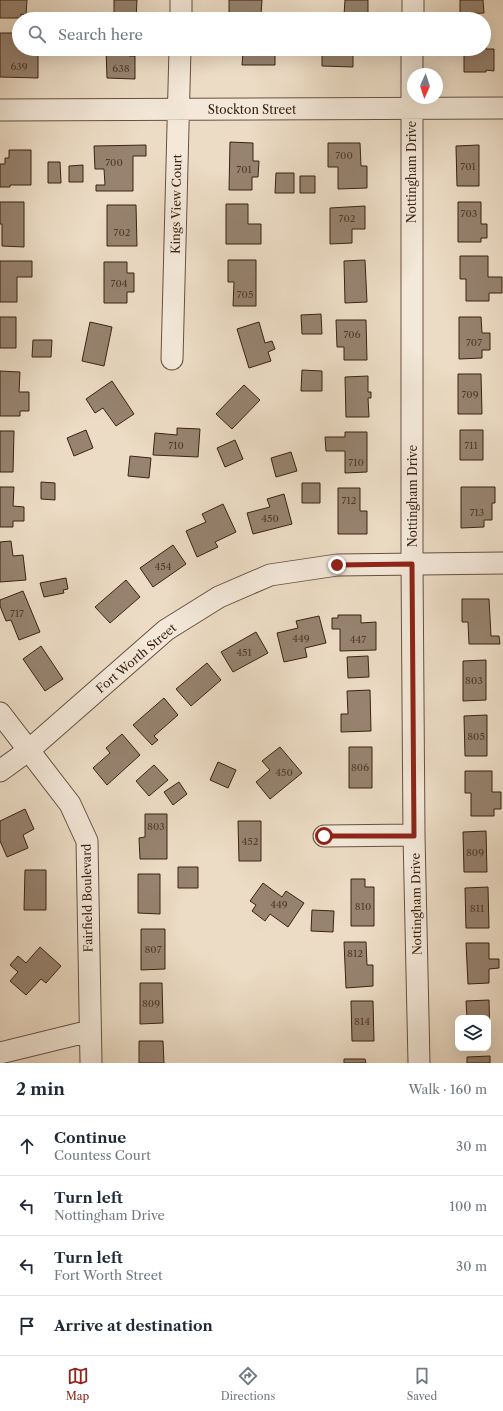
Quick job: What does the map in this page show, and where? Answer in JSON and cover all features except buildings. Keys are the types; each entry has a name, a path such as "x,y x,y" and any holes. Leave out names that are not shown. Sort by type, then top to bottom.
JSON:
{"street":[{"path":"181,0 181,12"},
{"path":"412,12 413,0"},
{"name":"Kings View Court","path":"172,360 180,56"},
{"name":"Nottingham Drive","path":"412,56 412,564 414,836 419,1063"},
{"name":"Stockton Street","path":"0,110 503,108"},
{"name":"Fort Worth Street","path":"0,771 29,750 166,630 219,597 270,575 337,565 503,563"},
{"name":"Fairfield Boulevard","path":"0,713 70,804 87,841 91,1063"},
{"path":"324,836 414,836"},
{"path":"0,1053 90,1031"}],"route":[{"path":"324,836 414,836 412,564 337,565"}]}
